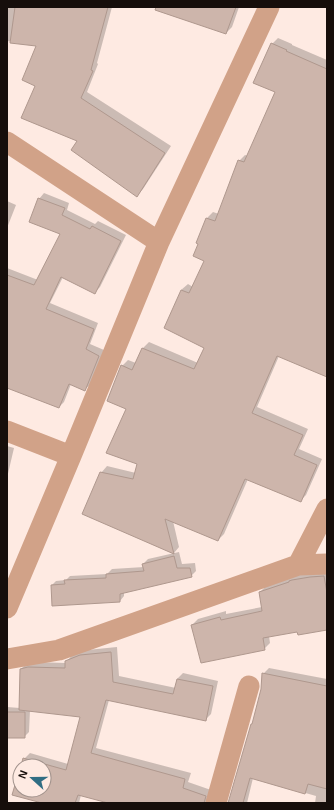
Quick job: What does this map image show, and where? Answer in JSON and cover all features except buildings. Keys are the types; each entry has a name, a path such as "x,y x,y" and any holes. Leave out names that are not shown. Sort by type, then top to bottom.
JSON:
{"street":[{"path":"7,608 159,242 269,7"},
{"path":"7,142 159,242"},
{"path":"7,431 71,456"},
{"path":"298,564 327,509"},
{"path":"7,659 59,650 298,564 327,564"},
{"path":"216,803 249,686"}]}
